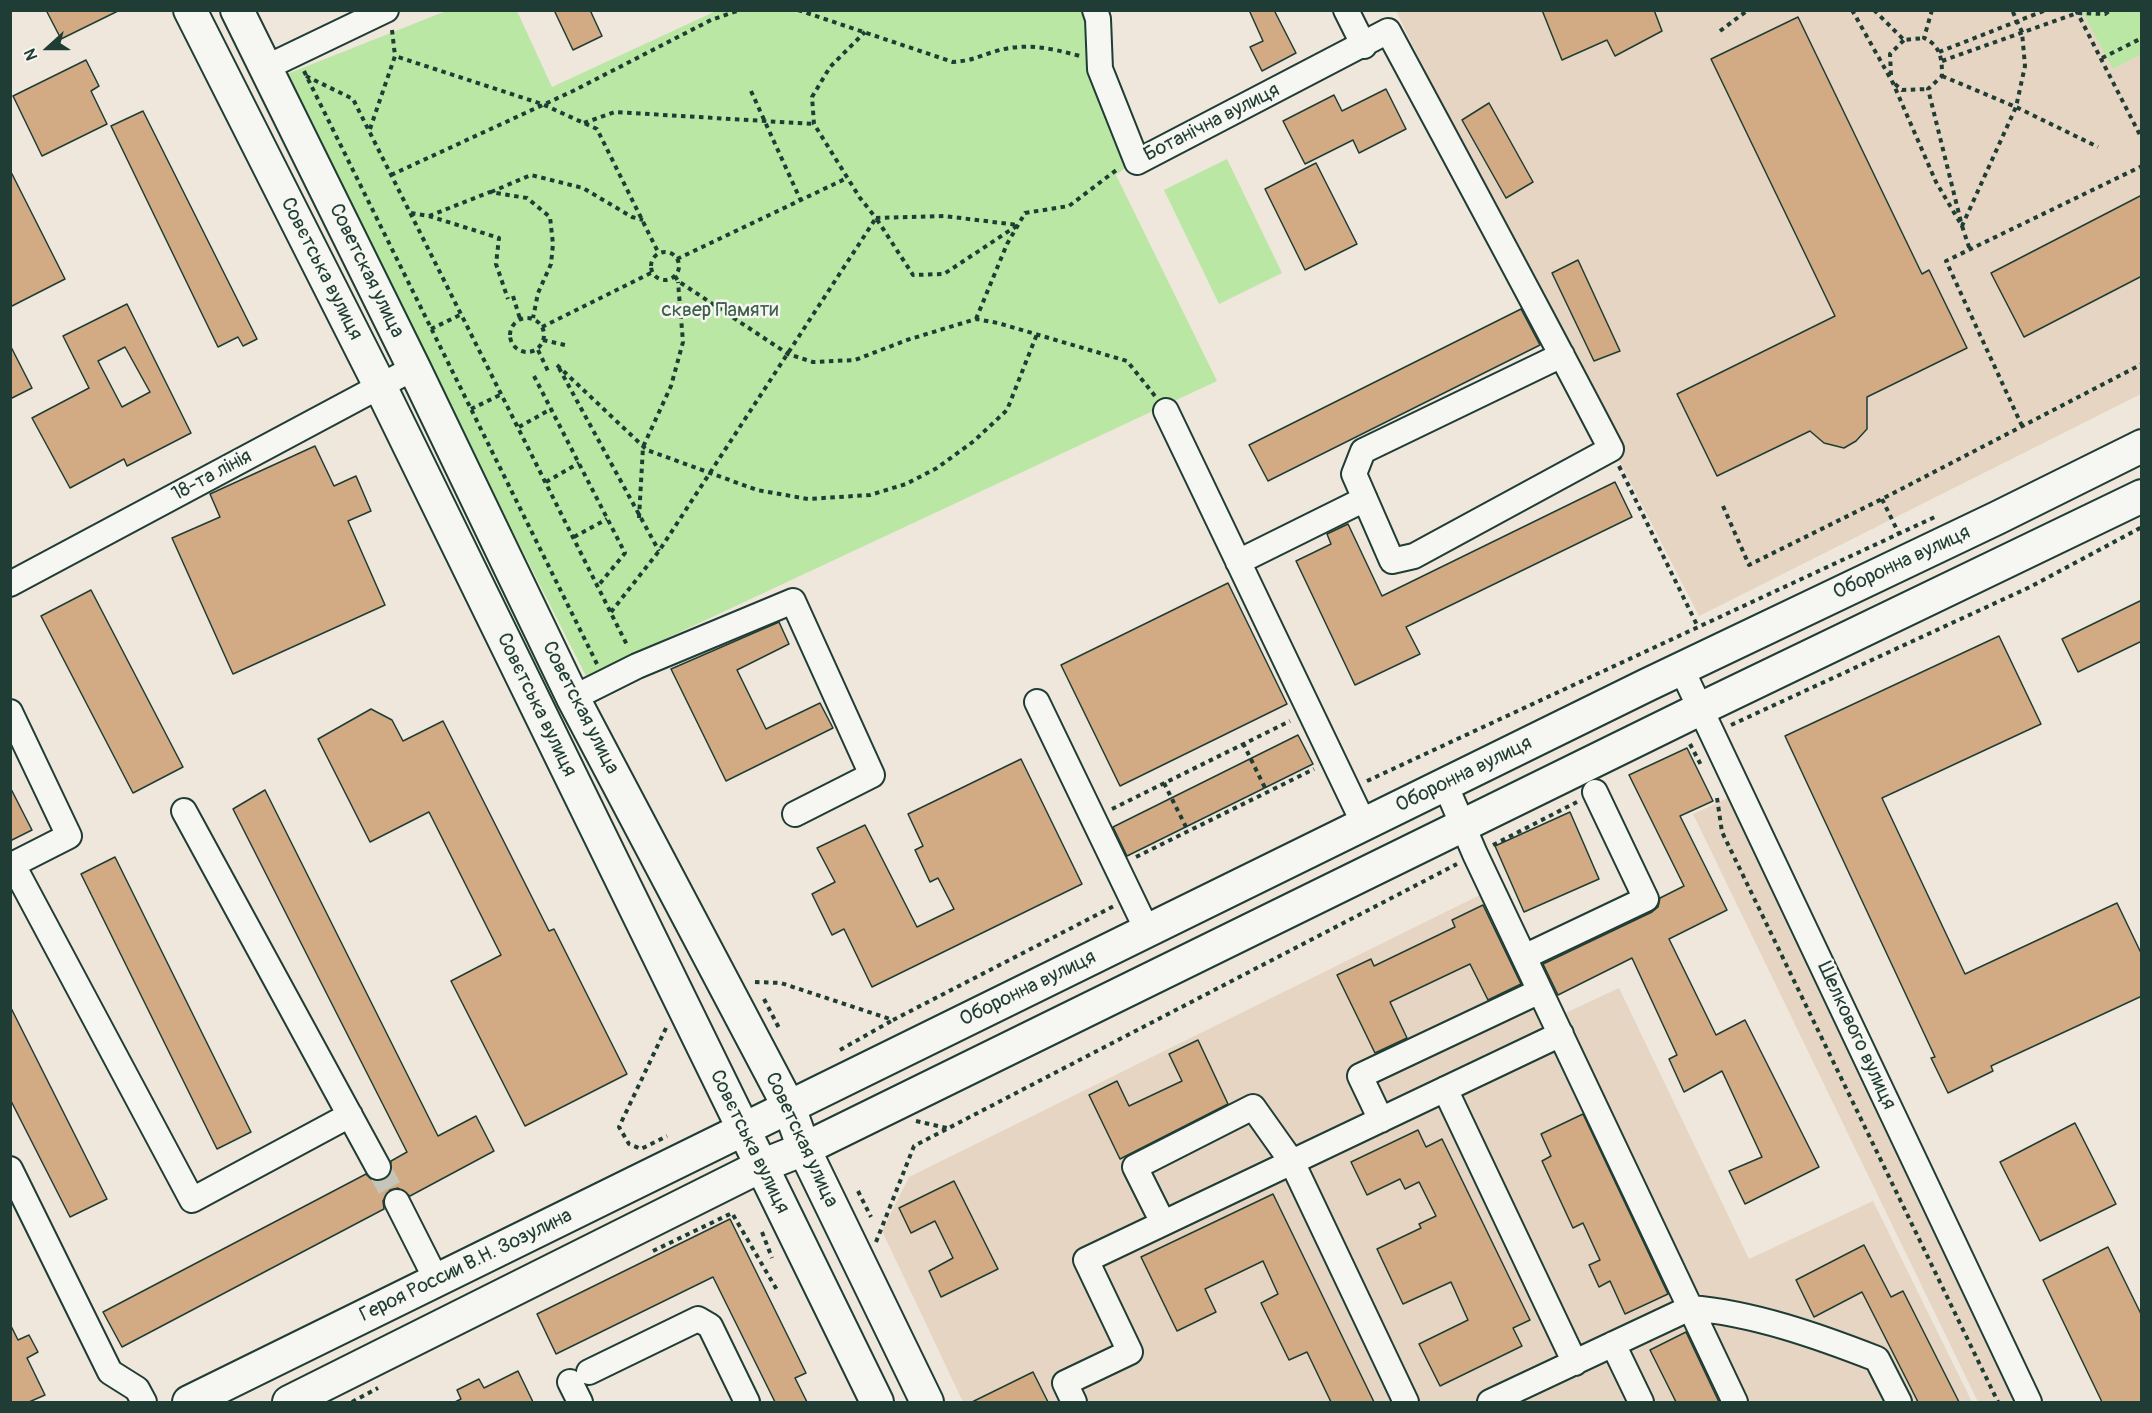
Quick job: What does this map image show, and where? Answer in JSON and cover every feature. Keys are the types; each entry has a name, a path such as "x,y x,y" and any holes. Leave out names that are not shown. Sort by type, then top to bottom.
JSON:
{"main road":[{"name":"Совєтська вулиця","path":"190,10 380,386 877,1402"},
{"name":"Советская улица","path":"237,10 414,368 573,698 789,1107 804,1149 927,1402"},
{"name":"Оборонна вулиця","path":"743,1128 1682,670 1905,546 1997,518 2142,446"},
{"path":"289,1402 761,1166 804,1149 1462,825 1706,721 2142,496"},
{"name":"Героя России В.Н. Зозулина","path":"189,1402 743,1128"}],"street":[{"path":"266,68 386,10"},
{"name":"Ботанічна вулиця","path":"1095,10 1098,19 1101,69 1137,162 1364,46"},
{"path":"1346,10 1364,46 1388,32 1562,355 1611,449 1414,556 1392,561 1354,474 1363,451 1562,355"},
{"name":"18-та лінія","path":"10,585 414,368"},
{"path":"1166,411 1364,824"},
{"path":"1238,562 1365,499"},
{"path":"573,698 637,666 794,601 873,775 795,814"},
{"name":"Шелкового вулиця","path":"1682,670 2029,1402"},
{"path":"1037,702 1147,930"},
{"path":"10,712 69,836 12,865 192,1200 350,1115"},
{"path":"1445,784 1475,854 1735,1402"},
{"path":"1524,957 1646,899 1595,792"},
{"path":"184,811 378,1167"},
{"path":"1381,1120 1360,1076 1540,991"},
{"path":"1074,1402 1065,1383 1130,1352 1086,1260 1561,1034"},
{"path":"1445,1089 1575,1362"},
{"path":"1163,1223 1135,1167 1253,1107 1292,1162 1406,1402"},
{"path":"10,1168 110,1372 137,1389 144,1402"},
{"path":"397,1202 437,1281"},
{"path":"1490,1402 1520,1396 1575,1362 1690,1308 1726,1311 1846,1347 1877,1359 1899,1402"},
{"path":"580,1385 698,1319 710,1326 747,1402"},
{"path":"1614,1344 1641,1402"}],"path":[{"path":"391,175 542,104 711,20 740,10"},
{"path":"798,10 953,62 972,61 992,52 1019,46 1044,46 1086,58"},
{"path":"1720,30 1748,10"},
{"path":"1852,10 1893,83 1936,182 1962,226"},
{"path":"1874,10 1904,40"},
{"path":"1924,38 1932,10"},
{"path":"1962,226 2016,107 2025,66 2022,32 2012,10"},
{"path":"1939,52 2046,10"},
{"path":"1942,61 2077,12 2111,10"},
{"path":"2077,12 2142,139"},
{"path":"865,32 830,67 812,97 814,124 847,178 913,275 944,274 1018,225"},
{"path":"1924,38 1933,42 1939,52 1942,61 1942,76 1928,89 1902,90 1893,83 1889,69 1890,54 1904,40 1924,38"},
{"path":"2102,58 2142,38"},
{"path":"297,54 606,682"},
{"path":"369,130 395,56 542,104 597,129 659,254"},
{"path":"306,76 353,99 637,666"},
{"path":"1942,76 2016,107 2098,147"},
{"path":"1928,89 1970,250"},
{"path":"751,91 801,201"},
{"path":"584,123 615,112 766,123 814,124"},
{"path":"976,319 1007,244 1025,213 1070,206 1126,163"},
{"path":"2022,426 1946,261 2142,166"},
{"path":"429,216 531,175 583,188 632,217 643,220"},
{"path":"677,259 847,178"},
{"path":"490,192 527,198 550,217 553,244 551,264 538,293 533,318"},
{"path":"411,213 429,216 499,238 496,264 508,299"},
{"path":"876,218 945,216 1018,225"},
{"path":"611,612 658,551 710,475 876,218"},
{"path":"668,253 677,259 679,268 675,276 663,280 653,272 653,260 659,254 668,253"},
{"path":"542,327 653,272"},
{"path":"675,276 678,281 788,354 813,362 855,360 906,340 976,319 1037,334 1127,361 1166,411"},
{"path":"639,518 643,447 672,386 683,342 678,281"},
{"path":"513,296 520,319"},
{"path":"431,329 462,314"},
{"path":"533,318 542,327 543,340 538,350 526,352 517,349 511,341 510,331 515,322 520,319 533,318"},
{"path":"658,551 557,365 643,447 710,475 757,490 808,499 870,495 906,484 937,468 974,441 1007,410 1037,334"},
{"path":"543,340 569,346"},
{"path":"538,350 548,371"},
{"path":"1723,506 1749,565 1882,500 2142,364"},
{"path":"534,376 625,553 598,586"},
{"path":"471,409 502,394"},
{"path":"519,427 551,410"},
{"path":"1611,449 1698,627"},
{"path":"546,482 579,463"},
{"path":"1348,790 1698,627 1905,546 1882,500"},
{"path":"574,537 607,519"},
{"path":"1683,747 1690,744 1706,721 2030,587 2142,527"},
{"path":"1107,811 1310,711"},
{"path":"1243,743 1267,792"},
{"path":"1690,744 1704,772"},
{"path":"1116,867 1334,759"},
{"path":"1164,783 1188,831"},
{"path":"1713,790 1717,799 1722,831 1998,1402"},
{"path":"875,1244 914,1146 1595,792"},
{"path":"840,1050 893,1020 1131,897"},
{"path":"755,982 781,982 893,1020"},
{"path":"764,999 779,1028"},
{"path":"666,1028 619,1127 629,1144 641,1149 667,1136"},
{"path":"905,1119 947,1128"},
{"path":"858,1191 871,1217"},
{"path":"645,1255 732,1213 777,1290"},
{"path":"762,1232 772,1258"},
{"path":"352,1402 383,1386"}],"shaded area":[{"path":"1396,11 2141,11 2141,394 1699,616 1531,289"},
{"path":"1730,797 2023,1402 1978,1402 1693,814"},
{"path":"1482,894 1557,1017 1619,988 1749,1259 1873,1201 1972,1402 963,1402 882,1231 909,1177"}],"green space":[{"name":"сквер Памяти","path":"446,11 517,11 552,87 716,11 1091,11 1133,162 1116,175 1217,381 586,676 282,76"},
{"path":"2082,11 2141,11 2141,54 2113,69"},
{"path":"1227,159 1282,273 1219,304 1164,190"}],"building":[{"path":"46,10 120,10 61,39"},
{"path":"554,10 590,10 602,36 573,50"},
{"path":"1249,10 1274,10 1296,53 1262,71 1250,47 1263,41"},
{"path":"1542,10 1654,10 1662,31 1615,56 1607,40 1562,60"},
{"path":"1798,17 1922,274 1929,270 1967,348 1867,397 1867,429 1856,441 1844,448 1824,443 1810,431 1717,476 1677,394 1835,316 1711,59"},
{"path":"86,60 99,86 91,91 107,124 42,156 13,96"},
{"path":"1386,89 1406,129 1359,153 1353,140 1305,164 1283,121 1334,95 1342,111"},
{"path":"1489,103 1533,182 1506,198 1462,120"},
{"path":"143,111 257,339 243,346 238,337 218,347 111,126"},
{"path":"1316,163 1357,244 1305,270 1265,189"},
{"path":"10,170 65,279 10,307"},
{"path":"2142,195 2142,276 2024,337 1991,273"},
{"path":"1578,260 1620,351 1594,361 1552,273"},
{"path":"127,304 191,433 127,466 124,459 70,488 32,418 89,388 63,336","holes":["125,347 150,392 122,407 98,361"]},
{"path":"1521,309 1540,345 1268,481 1249,445"},
{"path":"10,345 32,388 10,399"},
{"path":"315,446 334,486 356,476 371,511 348,521 385,605 233,674 172,538 220,517 210,494"},
{"path":"1615,482 1632,517 1406,627 1420,654 1355,685 1296,561 1331,544 1327,534 1348,524 1382,596"},
{"path":"1228,583 1287,704 1120,786 1061,665"},
{"path":"91,590 183,767 133,793 41,616"},
{"path":"2142,600 2142,641 2078,672 2062,639"},
{"path":"779,622 789,644 737,670 766,729 820,703 833,728 726,781 671,669"},
{"path":"1999,636 2041,724 1882,798 1965,974 2117,903 2142,955 2142,996 1991,1066 1993,1071 1948,1093 1931,1058 1935,1057 1785,736"},
{"path":"371,709 392,720 403,741 443,721 549,931 554,929 627,1074 525,1126 451,981 501,955 429,812 370,842 318,739"},
{"path":"1298,735 1313,764 1127,856 1113,827"},
{"path":"1687,748 1713,801 1680,816 1727,910 1669,939 1716,1035 1745,1020 1819,1167 1745,1204 1729,1171 1762,1157 1722,1071 1684,1092 1669,1059 1677,1055 1632,958 1558,995 1543,964 1652,912 1658,907 1660,898 1684,886 1629,775"},
{"path":"1021,759 1082,884 872,987 844,929 832,935 812,894 835,882 817,848 865,825 917,927 954,909 938,878 930,882 915,850 923,846 908,814"},
{"path":"10,787 32,830 10,841"},
{"path":"265,790 438,1136 476,1116 494,1151 410,1196 398,1188 390,1190 383,1201 384,1209 122,1347 103,1312 366,1174 371,1179 384,1180 390,1174 391,1161 407,1152 233,809"},
{"path":"1570,812 1599,879 1524,912 1495,846"},
{"path":"115,857 251,1132 217,1149 81,874"},
{"path":"1483,905 1521,984 1488,1000 1470,964 1390,1002 1407,1038 1375,1053 1337,975 1371,959 1374,966 1455,927 1452,920"},
{"path":"10,1006 107,1199 70,1217 10,1099"},
{"path":"1198,1040 1228,1104 1120,1159 1089,1095 1117,1081 1129,1106 1182,1081 1169,1054"},
{"path":"1583,1114 1668,1294 1625,1314 1610,1281 1599,1287 1589,1265 1600,1260 1583,1223 1573,1228 1542,1161 1551,1156 1541,1134"},
{"path":"2075,1123 2116,1204 2040,1241 2000,1162"},
{"path":"1418,1130 1426,1147 1442,1139 1530,1320 1513,1328 1522,1346 1440,1386 1419,1344 1468,1320 1451,1282 1403,1304 1377,1249 1421,1228 1419,1224 1436,1216 1419,1182 1405,1189 1400,1179 1367,1195 1351,1162"},
{"path":"954,1181 998,1269 941,1297 929,1271 953,1258 935,1221 911,1233 899,1208"},
{"path":"1273,1194 1374,1402 1331,1402 1307,1352 1289,1360 1261,1303 1278,1294 1263,1261 1205,1289 1216,1312 1177,1331 1141,1257"},
{"path":"730,1219 806,1373 795,1378 807,1402 775,1402 713,1277 556,1354 537,1314"},
{"path":"1864,1245 1891,1297 1903,1291 1959,1402 1918,1402 1862,1292 1814,1317 1796,1280"},
{"path":"2108,1247 2142,1316 2142,1402 2102,1402 2043,1280"},
{"path":"10,1324 18,1340 29,1335 38,1352 27,1358 45,1395 29,1402 10,1402"},
{"path":"1686,1332 1719,1402 1676,1402 1650,1350"},
{"path":"518,1371 533,1402 455,1402 461,1399 457,1390 479,1379 484,1388"},
{"path":"1033,1372 1048,1402 972,1402"}],"tunnel":[{"path":"378,1167 397,1202"}]}
